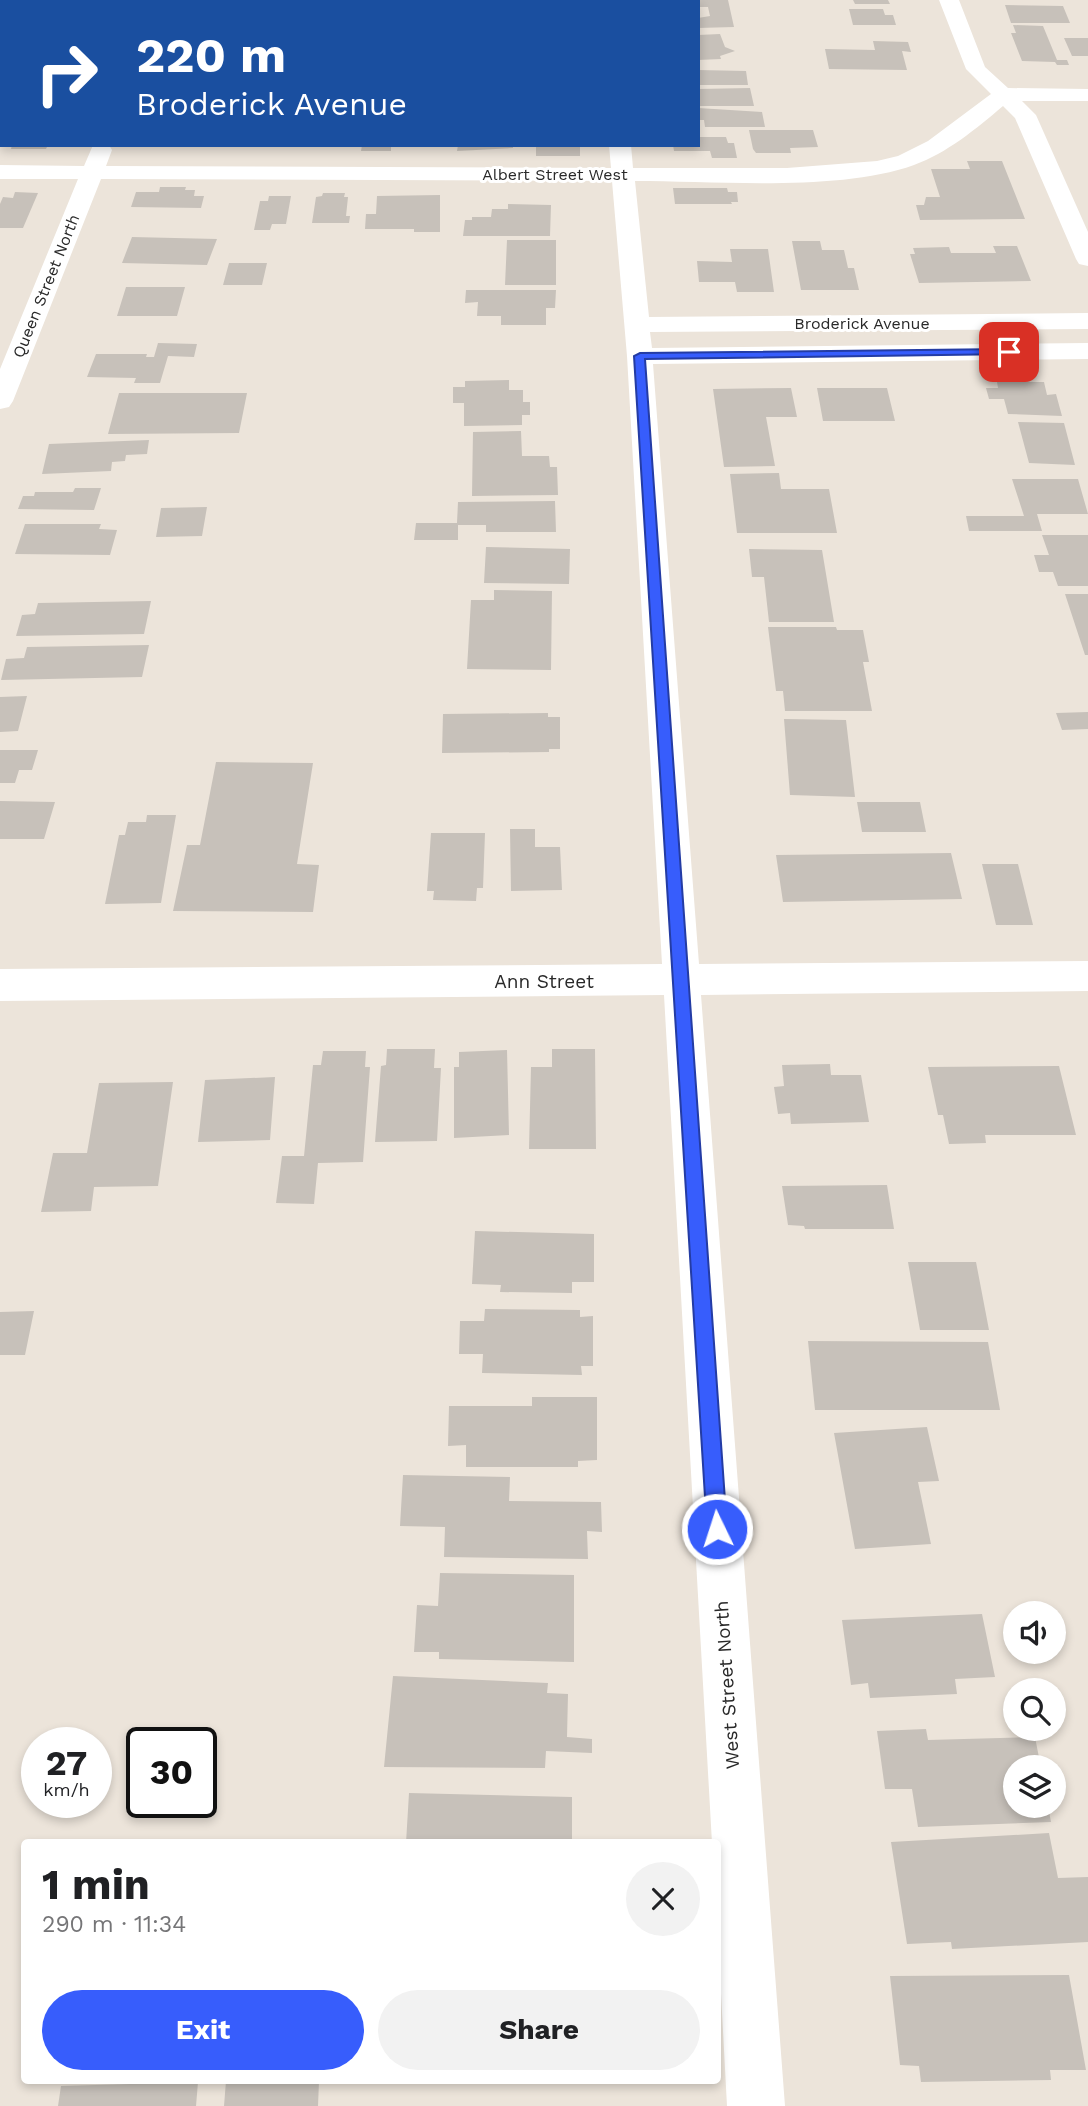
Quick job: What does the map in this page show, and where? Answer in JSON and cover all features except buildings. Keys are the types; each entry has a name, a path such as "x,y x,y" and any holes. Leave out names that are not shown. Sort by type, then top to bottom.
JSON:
{"street":[{"path":"949,0 976,69 1025,115 1088,259"},
{"path":"1004,94 1088,95"},
{"name":"Albert Street West","path":"0,172 787,175 853,171 893,165 932,147 979,116 1004,94"},
{"name":"Queen Street North","path":"0,401 102,147"},
{"name":"West Street North","path":"620,147 640,356 755,2106"},
{"name":"Broderick Avenue","path":"636,325 1088,321"},
{"name":"Broderick Avenue","path":"640,356 1088,351"},
{"name":"Ann Street","path":"0,985 1088,976"}],"route":[{"path":"717,1529 640,356 1009,352"}]}
